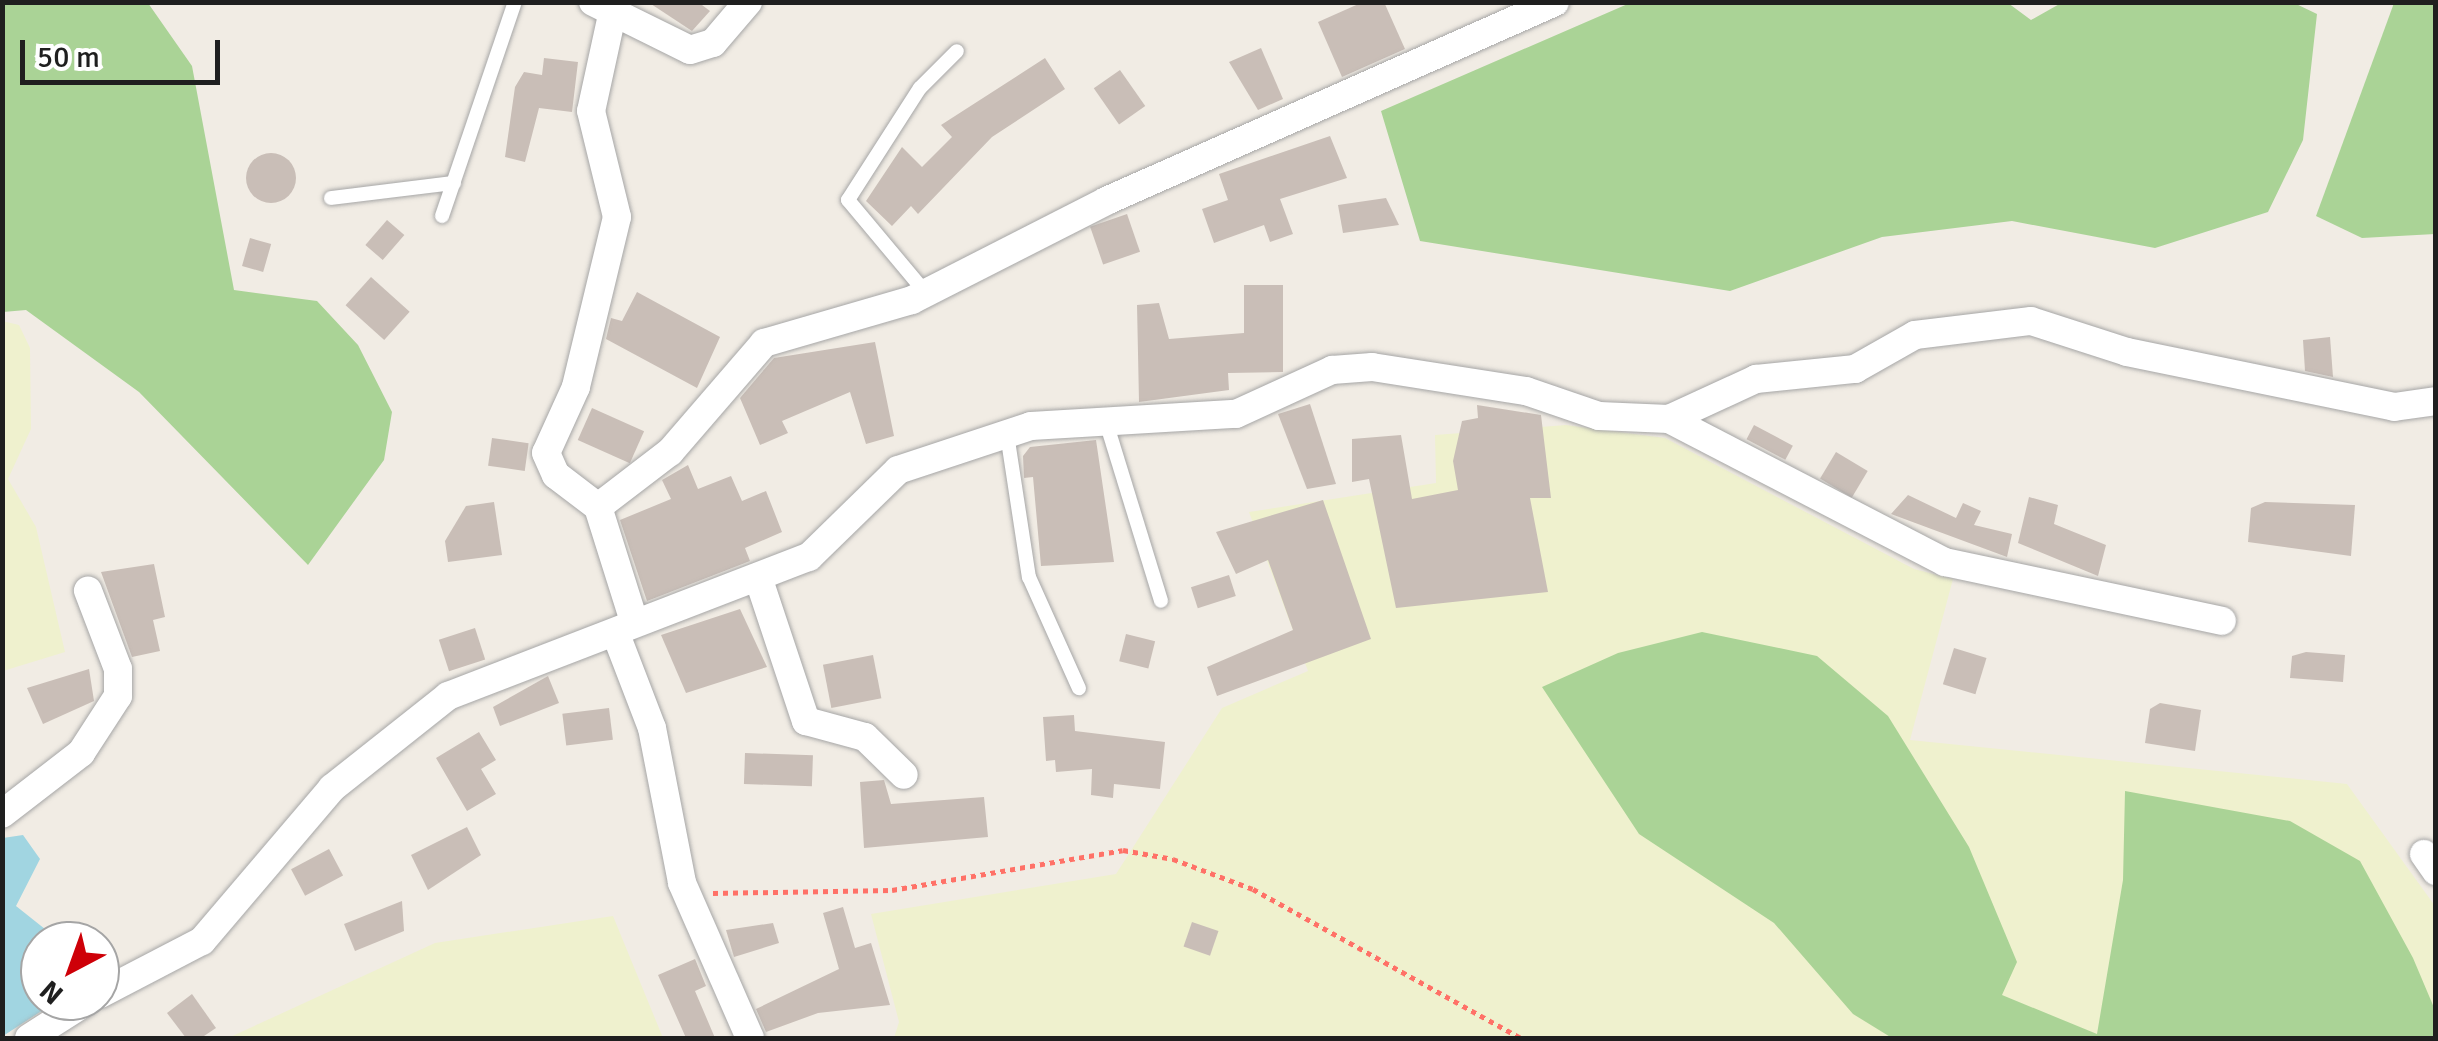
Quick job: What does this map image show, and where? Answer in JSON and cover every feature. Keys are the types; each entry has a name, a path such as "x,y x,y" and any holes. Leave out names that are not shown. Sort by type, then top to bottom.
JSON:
{"street":[{"path":"748,2 713,43 690,50 602,9 591,111 617,218 576,387 546,453 556,475 598,507 652,728 687,894 750,1038"},
{"path":"598,507 670,452 764,343 925,292 1555,2"},
{"path":"1669,420 1756,379 1855,369 1915,335 2031,321 2127,352 2376,404 2436,401"},
{"path":"120,984 202,942 332,788 420,715 487,679 809,557 898,470 1007,434 1106,422 1236,414 1332,370 1372,367 1526,391 1599,416 1669,420 1945,562 2222,621"},
{"path":"758,578 806,721 864,736 904,774"},
{"path":"2,814 81,752 118,696 118,669 88,590"},
{"path":"29,1038 56,1021"}],"lane":[{"path":"442,216 515,2"},
{"path":"925,292 848,200 908,104 957,51"},
{"path":"331,198 454,183"},
{"path":"1106,422 1162,601"},
{"path":"1007,434 1029,577 1079,688"}],"path":[{"path":"687,894 892,890 1123,850 1253,889 1521,1038"}],"green space":[{"path":"3,2 148,3 192,66 234,290 317,301 358,345 392,412 384,460 308,565 139,392 26,310 3,312"},
{"path":"2063,2 2292,2 2317,14 2303,140 2268,212 2155,248 2012,221 1882,237 1730,291 1420,241 1381,111 1630,3 2008,3 2031,20"},
{"path":"2394,3 2435,3 2435,234 2362,238 2316,216"},
{"path":"2,321 19,325 30,348 31,429 8,479 36,527 65,652 3,671"},
{"path":"1566,425 1665,438 1914,569 1953,579 1910,740 2347,784 2435,906 2435,1038 894,1038 899,1022 871,914 1116,874 1222,708 1308,671 1249,512 1436,483 1435,435"},
{"path":"1702,632 1817,656 1888,716 1969,847 2017,962 2002,995 2097,1034 2123,880 2125,791 2290,821 2360,861 2413,958 2435,1010 2435,1038 1892,1038 1853,1014 1774,923 1639,834 1542,687 1618,653"},
{"path":"613,916 663,1038 228,1038 435,943"}],"water":[{"path":"23,835 40,859 16,906 35,921 20,921 20,1021 26,1021 3,1036 3,838"}],"building":[{"path":"648,2 698,2 710,11 692,31"},
{"path":"1363,2 1384,2 1405,49 1342,77 1318,22"},
{"path":"1261,48 1283,99 1258,110 1229,62"},
{"path":"544,58 578,62 572,112 539,108 525,162 505,157 515,87 524,72 542,75"},
{"path":"1045,58 1065,89 992,137 918,214 911,206 892,226 866,201 902,147 922,167 952,137 941,125"},
{"path":"1120,70 1145,106 1119,124 1094,88"},
{"path":"1330,136 1347,178 1280,199 1293,234 1270,242 1264,225 1214,243 1202,209 1228,200 1219,174"},
{"path":"271,153 288,161 296,178 288,195 271,203 254,195 246,178 254,161"},
{"path":"1386,198 1399,225 1343,233 1338,205"},
{"path":"1127,214 1140,252 1103,265 1090,227"},
{"path":"387,220 404,235 383,260 365,245"},
{"path":"250,238 271,244 263,272 242,266"},
{"path":"371,277 410,312 384,340 346,305"},
{"path":"1244,285 1283,285 1283,372 1228,373 1229,390 1139,402 1137,305 1159,303 1169,339 1244,333"},
{"path":"637,292 720,337 697,388 606,339 611,318 622,321"},
{"path":"2330,337 2333,377 2305,371 2303,340"},
{"path":"875,342 894,436 866,444 850,392 782,421 788,433 760,445 740,398 774,358"},
{"path":"1310,404 1336,484 1307,489 1278,414"},
{"path":"1477,405 1541,415 1551,498 1530,498 1548,592 1396,608 1369,479 1352,482 1352,439 1401,435 1412,499 1458,490 1453,461 1462,421 1478,418"},
{"path":"592,408 644,431 630,463 578,440"},
{"path":"1754,425 1793,446 1785,460 1746,439"},
{"path":"492,438 529,443 525,471 488,466"},
{"path":"1096,440 1114,562 1041,566 1033,477 1024,478 1023,456 1030,447"},
{"path":"1836,452 1868,471 1852,498 1820,479"},
{"path":"688,465 698,489 731,476 742,501 766,491 782,532 745,548 750,561 647,601 620,520 671,499 662,480"},
{"path":"1908,495 1956,518 1963,503 1981,511 1974,525 2012,534 2007,557 1891,514"},
{"path":"2029,497 2058,505 2054,524 2106,545 2098,576 2018,543"},
{"path":"1323,500 1371,639 1217,696 1207,667 1293,630 1268,560 1236,574 1216,532"},
{"path":"494,502 502,555 448,562 445,541 466,506"},
{"path":"2265,502 2355,505 2351,556 2248,542 2251,508"},
{"path":"154,564 165,617 153,620 160,651 132,657 101,572"},
{"path":"1229,575 1236,596 1198,608 1191,587"},
{"path":"740,609 767,667 686,693 661,635"},
{"path":"475,628 485,659 449,671 439,640"},
{"path":"1126,634 1155,641 1148,668 1119,661"},
{"path":"1954,648 1987,658 1975,694 1943,684"},
{"path":"2306,652 2345,655 2343,682 2290,678 2292,656"},
{"path":"873,655 881,698 831,708 823,665"},
{"path":"89,669 94,701 43,724 27,688"},
{"path":"548,676 559,703 500,726 493,707"},
{"path":"2160,703 2201,710 2195,751 2145,743 2150,709"},
{"path":"609,708 613,740 566,745 562,714"},
{"path":"1074,715 1075,731 1165,742 1160,789 1114,784 1113,798 1091,795 1092,769 1056,772 1055,760 1046,761 1043,717"},
{"path":"479,732 496,760 481,769 496,794 467,811 436,758"},
{"path":"745,753 813,755 812,786 744,784"},
{"path":"884,780 891,804 984,797 988,837 864,848 860,782"},
{"path":"467,827 481,855 428,890 411,855"},
{"path":"329,849 343,875 305,896 291,869"},
{"path":"402,901 404,931 355,951 344,924"},
{"path":"843,907 855,948 871,943 890,1005 818,1013 766,1032 756,1009 839,969 823,913"},
{"path":"1192,922 1218,931 1210,956 1184,947"},
{"path":"773,923 779,943 734,957 726,930"},
{"path":"695,959 706,986 695,991 715,1038 686,1038 658,975"},
{"path":"192,994 216,1028 201,1038 186,1038 167,1013"}]}
